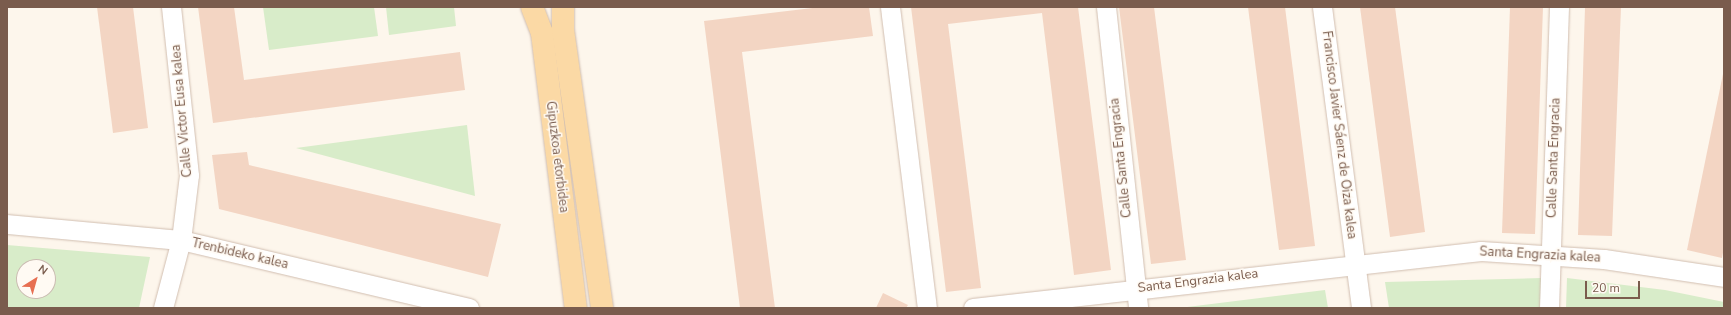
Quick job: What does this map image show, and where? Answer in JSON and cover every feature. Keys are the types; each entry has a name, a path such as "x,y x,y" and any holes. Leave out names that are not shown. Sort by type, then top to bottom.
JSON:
{"main road":[{"name":"Gipuzkoa etorbidea","path":"532,7 542,33 576,308"},
{"name":"Gipuzkoa etorbidea","path":"563,7 563,30 602,308"}],"street":[{"name":"Calle Victor Eusa kalea","path":"163,308 181,240 190,175 171,7"},
{"path":"890,7 927,308"},
{"name":"Calle Santa Engracia","path":"1106,7 1138,308"},
{"name":"Francisco Javier Sáenz de Oiza kalea","path":"1322,7 1356,262"},
{"name":"Calle Santa Engracia","path":"1549,308 1559,7"},
{"name":"Trenbideko kalea","path":"7,224 181,240 469,308"},
{"name":"Santa Engrazia kalea","path":"973,308 1040,304 1135,289 1356,262 1481,251 1551,254 1657,264 1724,277"},
{"path":"1356,262 1362,308"}],"green space":[{"path":"263,7 374,7 378,36 269,50"},
{"path":"386,7 454,7 456,26 389,35"},
{"path":"467,125 475,196 296,148"},
{"path":"7,245 150,257 139,308 7,308"},
{"path":"1542,278 1540,308 1389,308 1385,282"},
{"path":"1567,278 1665,290 1724,302 1724,308 1566,308"},
{"path":"1325,290 1328,308 1179,308"}],"building":[{"path":"97,7 133,7 148,128 113,133"},
{"path":"198,7 234,7 244,80 460,52 465,90 213,123"},
{"path":"821,7 869,7 873,36 742,52 775,308 740,308 704,21"},
{"path":"911,7 1078,7 1111,270 1074,275 1042,13 948,24 981,288 946,292"},
{"path":"1119,7 1154,7 1186,260 1151,264"},
{"path":"1248,7 1285,7 1315,246 1279,250"},
{"path":"1360,7 1395,7 1425,232 1390,237"},
{"path":"1510,7 1543,7 1535,234 1502,233"},
{"path":"1585,7 1621,7 1612,236 1578,235"},
{"path":"1724,69 1724,247 1722,258 1687,250"},
{"path":"247,152 249,165 501,224 488,277 219,209 212,155"},
{"path":"883,293 908,305 906,308 876,308"}]}
